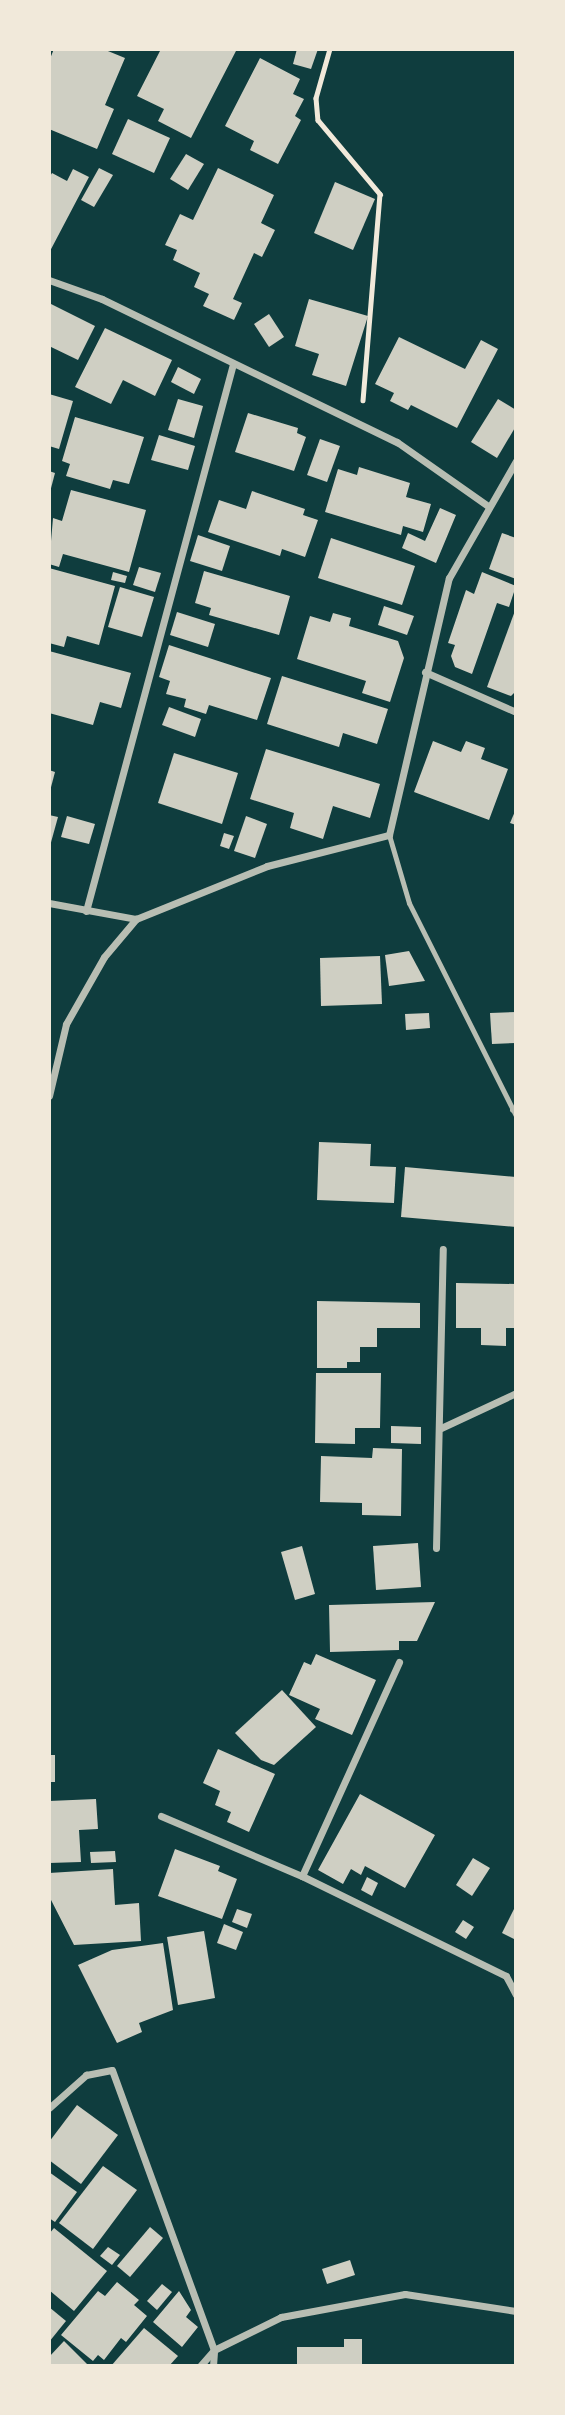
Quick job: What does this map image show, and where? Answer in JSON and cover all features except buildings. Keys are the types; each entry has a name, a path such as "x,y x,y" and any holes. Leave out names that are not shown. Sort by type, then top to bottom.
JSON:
{"street":[{"path":"49,280 102,299 397,442 488,506"},
{"path":"86,911 233,363"},
{"path":"49,1096 66,1024 104,957 136,919 267,866 389,835 449,578 516,461"},
{"path":"425,672 516,712"},
{"path":"49,903 136,919"},
{"path":"436,1548 441,1428 443,1248"},
{"path":"441,1428 516,1393"},
{"path":"302,1876 399,1662"},
{"path":"161,1816 302,1876 506,1976 516,1995"},
{"path":"49,2108 86,2075 111,2070 214,2350 213,2366"},
{"path":"200,2366 214,2350 281,2317 405,2294 516,2311"}],"lane":[{"path":"389,835 409,903 515,1112"}],"path":[{"path":"330,49 316,97 318,120 380,194 375,220 373,328 360,424"}]}
